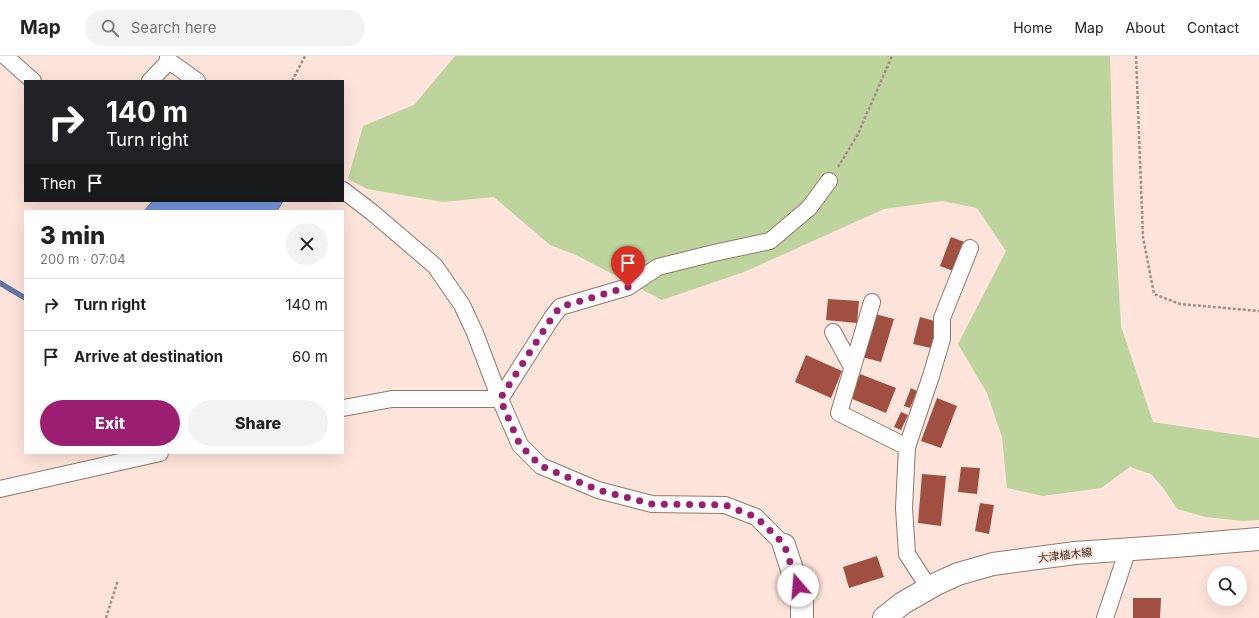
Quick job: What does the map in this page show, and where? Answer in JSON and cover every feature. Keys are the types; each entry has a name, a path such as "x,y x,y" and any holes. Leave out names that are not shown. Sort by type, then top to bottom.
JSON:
{"main road":[{"name":"大津植木線","path":"884,618 903,603 929,588 958,574 993,564 1075,553 1259,539"},
{"path":"784,544 802,600 802,618"}],"street":[{"path":"5,56 32,80"},
{"path":"151,80 169,59 196,80"},
{"path":"500,399 560,307 628,287 658,267 714,252 770,240 808,208 829,181"},
{"path":"344,191 373,213 435,266 462,305 475,333 500,399 520,445 541,466 598,490 652,504 725,505 756,517 784,544"},
{"path":"929,588 907,554 904,508 907,447 942,339 942,318 970,248"},
{"path":"872,302 839,413 907,447"},
{"path":"833,332 852,367"},
{"path":"344,408 392,399 500,399"},
{"path":"0,489 156,454"},
{"path":"1105,618 1128,549"}],"path":[{"path":"293,80 305,56"},
{"path":"829,181 857,136 892,56"},
{"path":"1136,56 1143,237 1154,294 1180,304 1259,311"},
{"path":"106,618 118,580"}],"green space":[{"path":"455,56 1110,56 1114,204 1121,326 1153,422 1259,438 1259,520 1243,521 1206,517 1177,509 1164,489 1151,474 1130,467 1101,488 1043,496 1007,488 1002,437 987,393 958,344 1006,251 977,208 942,201 884,209 744,272 662,300 576,255 550,245 494,197 443,202 367,189 348,179 363,126 414,105"}],"water":[{"path":"152,202 282,202 278,210 145,210"}],"building":[{"path":"951,237 967,243 956,272 940,266"},
{"path":"828,299 859,301 857,323 826,320"},
{"path":"875,314 894,319 881,362 862,357"},
{"path":"920,317 938,322 931,348 913,344"},
{"path":"806,355 842,371 831,398 795,382"},
{"path":"860,374 896,388 886,413 850,398"},
{"path":"911,388 917,391 910,408 904,406"},
{"path":"937,398 957,406 941,448 921,441"},
{"path":"901,412 908,415 901,430 894,427"},
{"path":"961,467 980,468 977,494 958,492"},
{"path":"922,474 946,476 941,526 918,523"},
{"path":"980,503 994,505 989,534 975,531"},
{"path":"877,556 884,577 849,588 843,567"},
{"path":"1133,598 1161,598 1160,618 1133,618"}],"waterway":[{"path":"0,283 24,297"}],"route":[{"path":"628,287 560,307 551,319 500,399 520,445 541,466 598,490 652,504 725,505 756,517 784,544 798,586"}]}
